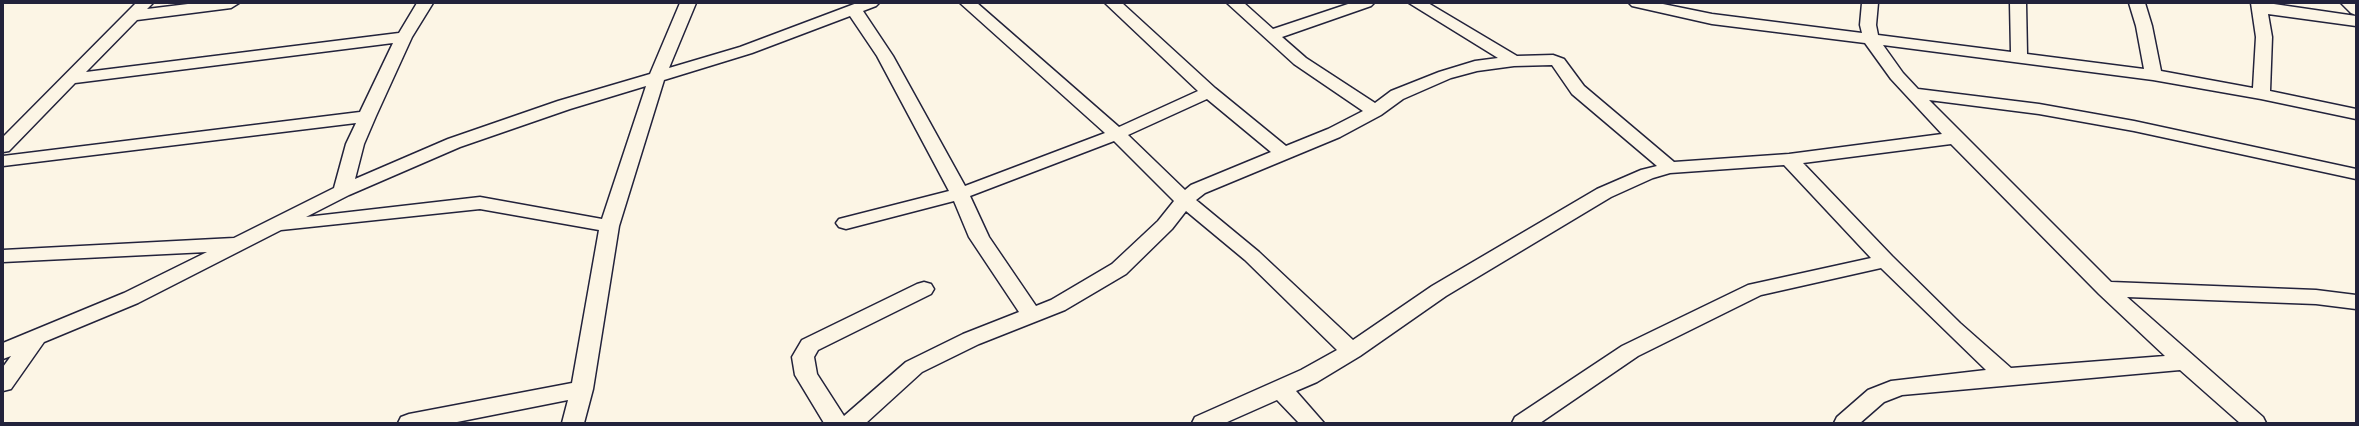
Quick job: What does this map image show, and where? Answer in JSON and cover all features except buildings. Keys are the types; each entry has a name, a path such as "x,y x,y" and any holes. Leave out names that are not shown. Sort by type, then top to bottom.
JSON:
{"street":[{"path":"3,147 145,3"},
{"path":"131,16 231,3"},
{"path":"342,191 355,144 367,116 404,37 425,3"},
{"path":"573,423 582,389 609,226 658,77 688,3"},
{"path":"968,3 1117,134 1184,200 1252,256 1352,351"},
{"path":"1113,3 1209,92 1283,153"},
{"path":"1235,3 1300,61 1374,111"},
{"path":"1271,35 1366,3"},
{"path":"1417,3 1514,61"},
{"path":"1637,3 1712,19 2153,75 2262,94 2356,114"},
{"path":"1870,3 1868,25 1871,40 1885,60 1913,93 1955,138 2106,289 2185,362 2255,423"},
{"path":"2018,3 2019,59"},
{"path":"2137,3 2144,26 2153,75"},
{"path":"2349,3 2356,10"},
{"path":"3,351 131,298 342,191 454,143 746,50 863,6 885,56 933,148 960,194 979,237 1031,315"},
{"path":"2262,94 2264,37 2260,6 2356,21"},
{"path":"69,79 404,37"},
{"path":"851,423 914,367 971,339 1058,305 1119,269 1165,225 1184,200 1198,189 1283,153 1334,134 1374,111 1397,95 1424,82 1475,66 1514,61 1546,60 1558,62 1578,90 1670,168"},
{"path":"846,224 960,194 1117,134 1209,92"},
{"path":"1913,93 2039,109 2134,126 2356,174"},
{"path":"3,161 367,116"},
{"path":"1203,423 1281,390 1352,351 1439,291 1604,193 1647,174 1670,168 1789,159 1955,138"},
{"path":"1789,159 1860,232 1884,261 1953,328 2006,376"},
{"path":"272,226 480,203 609,226"},
{"path":"3,256 238,244"},
{"path":"1523,423 1630,351 1756,290 1884,261"},
{"path":"836,423 806,375 803,357 810,345 924,289"},
{"path":"2106,289 2316,297 2356,302"},
{"path":"3,383 36,338"},
{"path":"1845,423 1876,396 1899,387 2006,376 2185,362"},
{"path":"409,423 582,389"},
{"path":"1281,390 1313,423"}]}
